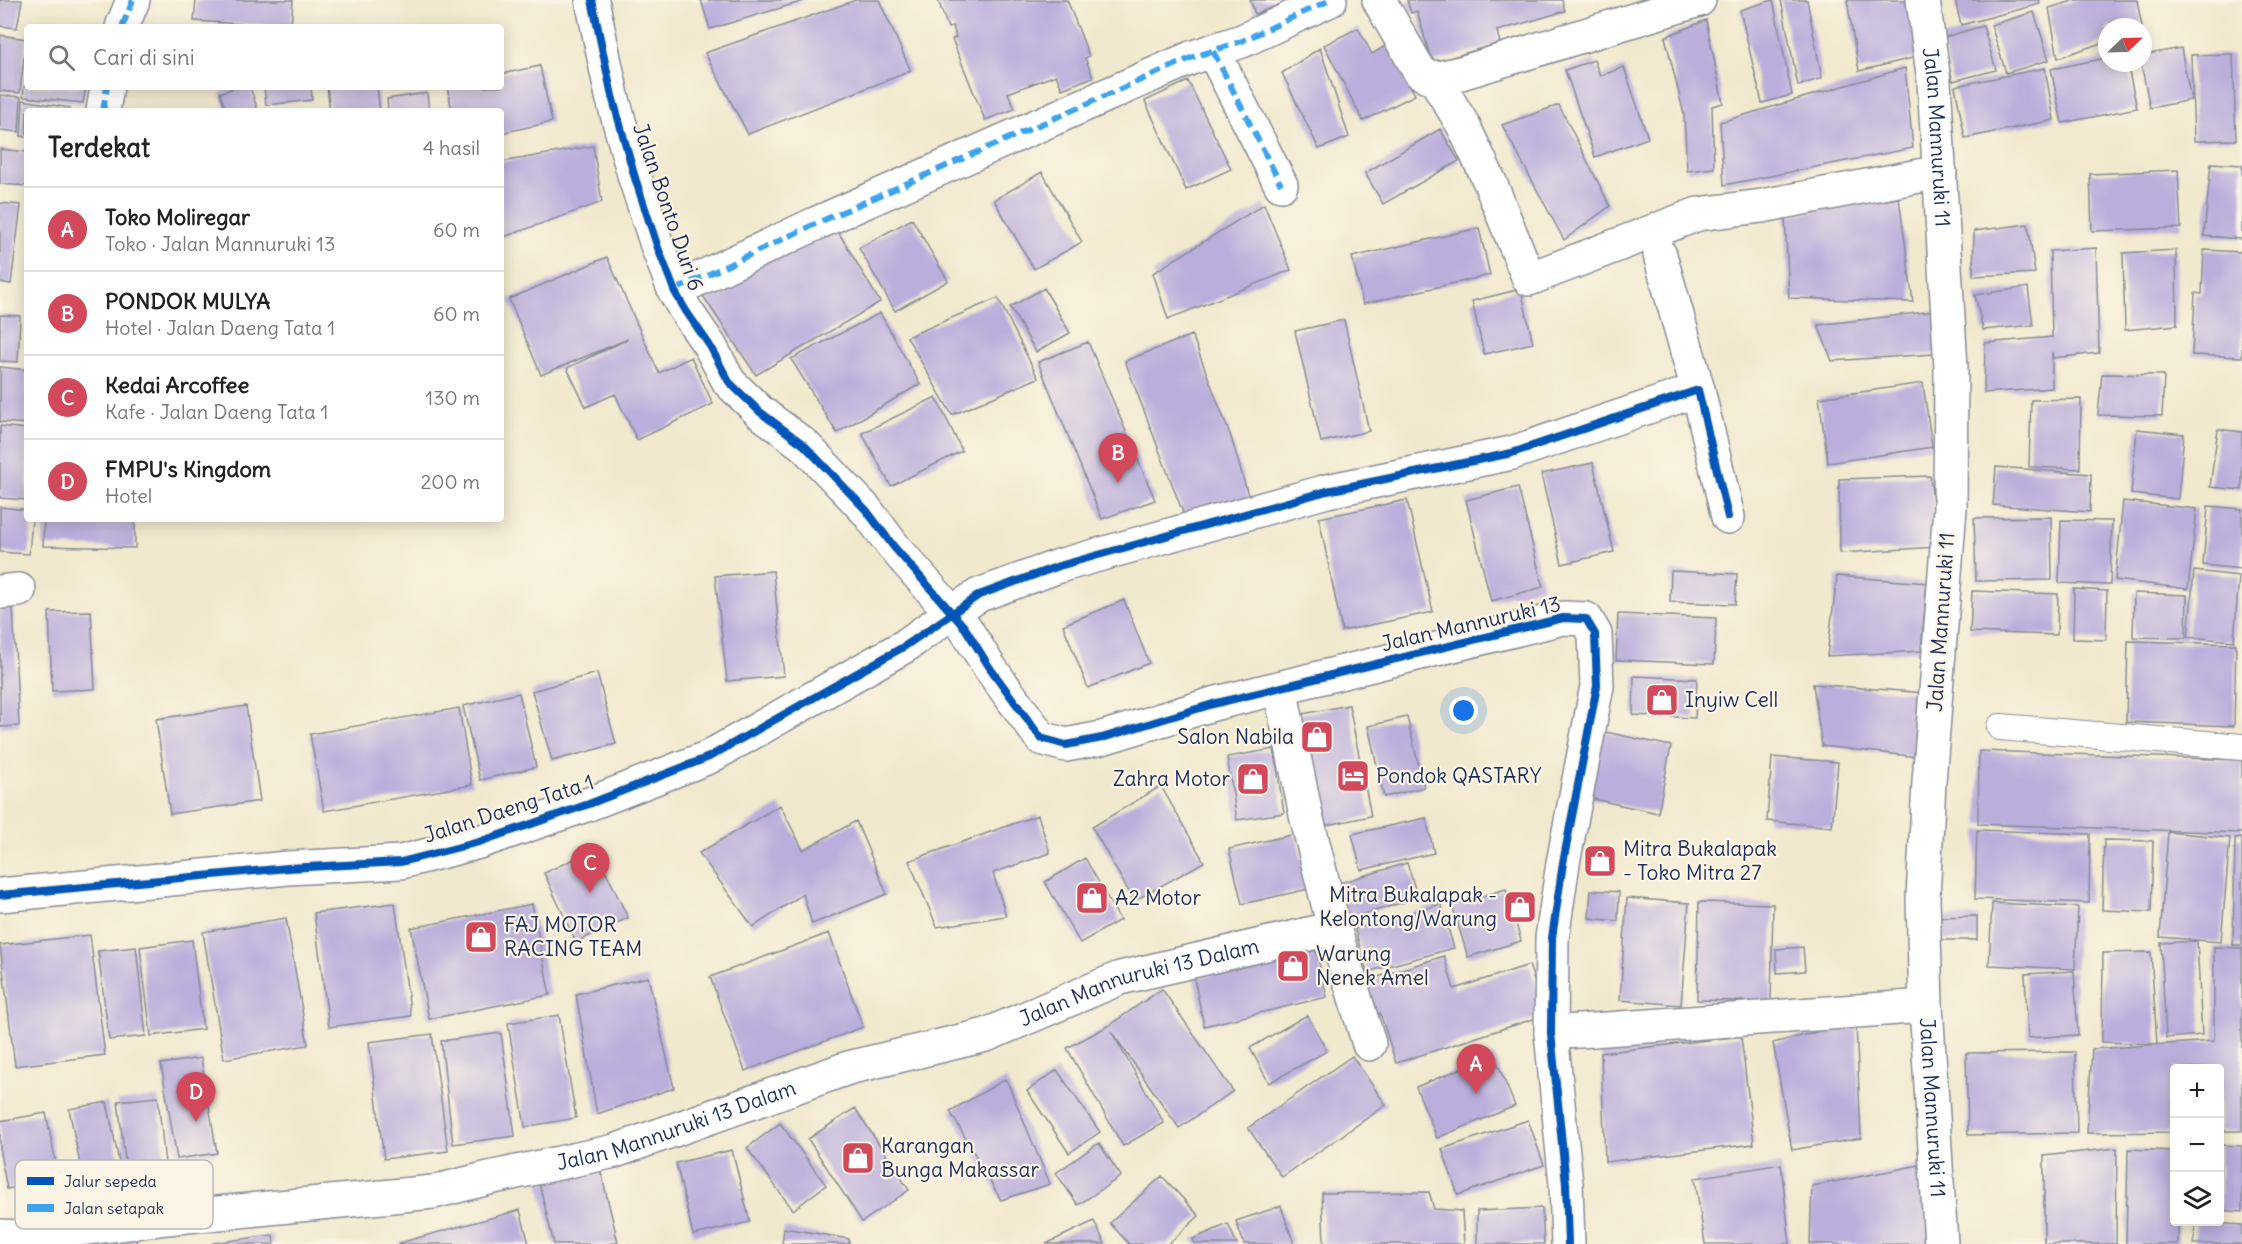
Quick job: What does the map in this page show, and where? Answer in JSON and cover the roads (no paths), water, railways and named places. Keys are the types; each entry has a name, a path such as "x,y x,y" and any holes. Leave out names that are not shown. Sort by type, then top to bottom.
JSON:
{"street":[{"path":"123,24 134,0"},
{"name":"Jalan Bonto Duri 6","path":"592,0 612,96 635,178 675,291 729,382 760,412 804,445 836,477 951,613"},
{"path":"675,291 826,219 1134,83 1242,41 1330,0"},
{"path":"1379,0 1420,72 1426,77 1448,76 1699,0"},
{"name":"Jalan Mannuruki 11","path":"1923,0 1934,81 1951,368 1950,508 1930,770 1923,898 1926,1006 1941,1244"},
{"path":"1213,51 1281,185"},
{"path":"1448,76 1463,125 1489,180 1529,279 1698,214 1762,206 1940,172"},
{"path":"104,108 106,90"},
{"path":"1660,255 1698,390 1728,517"},
{"name":"Jalan Daeng Tata 1","path":"0,895 288,868 400,861 479,842 589,804 709,757 905,646 979,596 1059,566 1327,491 1512,453 1698,390"},
{"name":"Jalan Mannuruki 13","path":"951,613 965,628 990,668 1041,738 1066,745 1102,738 1213,704 1563,618 1586,619 1595,634 1597,686 1563,863 1552,938 1551,1033 1566,1184 1568,1244"},
{"path":"1280,688 1306,815 1334,928 1369,1044"},
{"name":"Jalan Mannuruki 13 Dalam","path":"213,1214 433,1192 615,1151 848,1068 986,1035 1120,978 1334,928"},
{"path":"1551,1033 1926,1006"},
{"name":"Jalan Mannuruki 13 Dalam","path":"0,1236 17,1237 80,1229"}],"lane":[{"path":"2000,727 2242,747"}],"place":[{"name":"PONDOK MULYA","path":"1118,483"},
{"name":"Inyiw Cell","path":"1662,700"},
{"name":"Salon Nabila","path":"1317,737"},
{"name":"Pondok QASTARY","path":"1353,776"},
{"name":"Zahra Motor","path":"1253,779"},
{"name":"Mitra Bukalapak - Toko Mitra 27","path":"1600,861"},
{"name":"Kedai Arcoffee","path":"590,893"},
{"name":"A2 Motor","path":"1092,898"},
{"name":"Mitra Bukalapak - Kelontong/Warung","path":"1520,907"},
{"name":"FAJ MOTOR RACING TEAM","path":"481,937"},
{"name":"Warung Nenek Amel","path":"1293,966"},
{"name":"Toko Moliregar","path":"1476,1094"},
{"name":"FMPU's Kingdom","path":"196,1122"},
{"name":"Karangan Bunga Makassar","path":"858,1158"}]}
